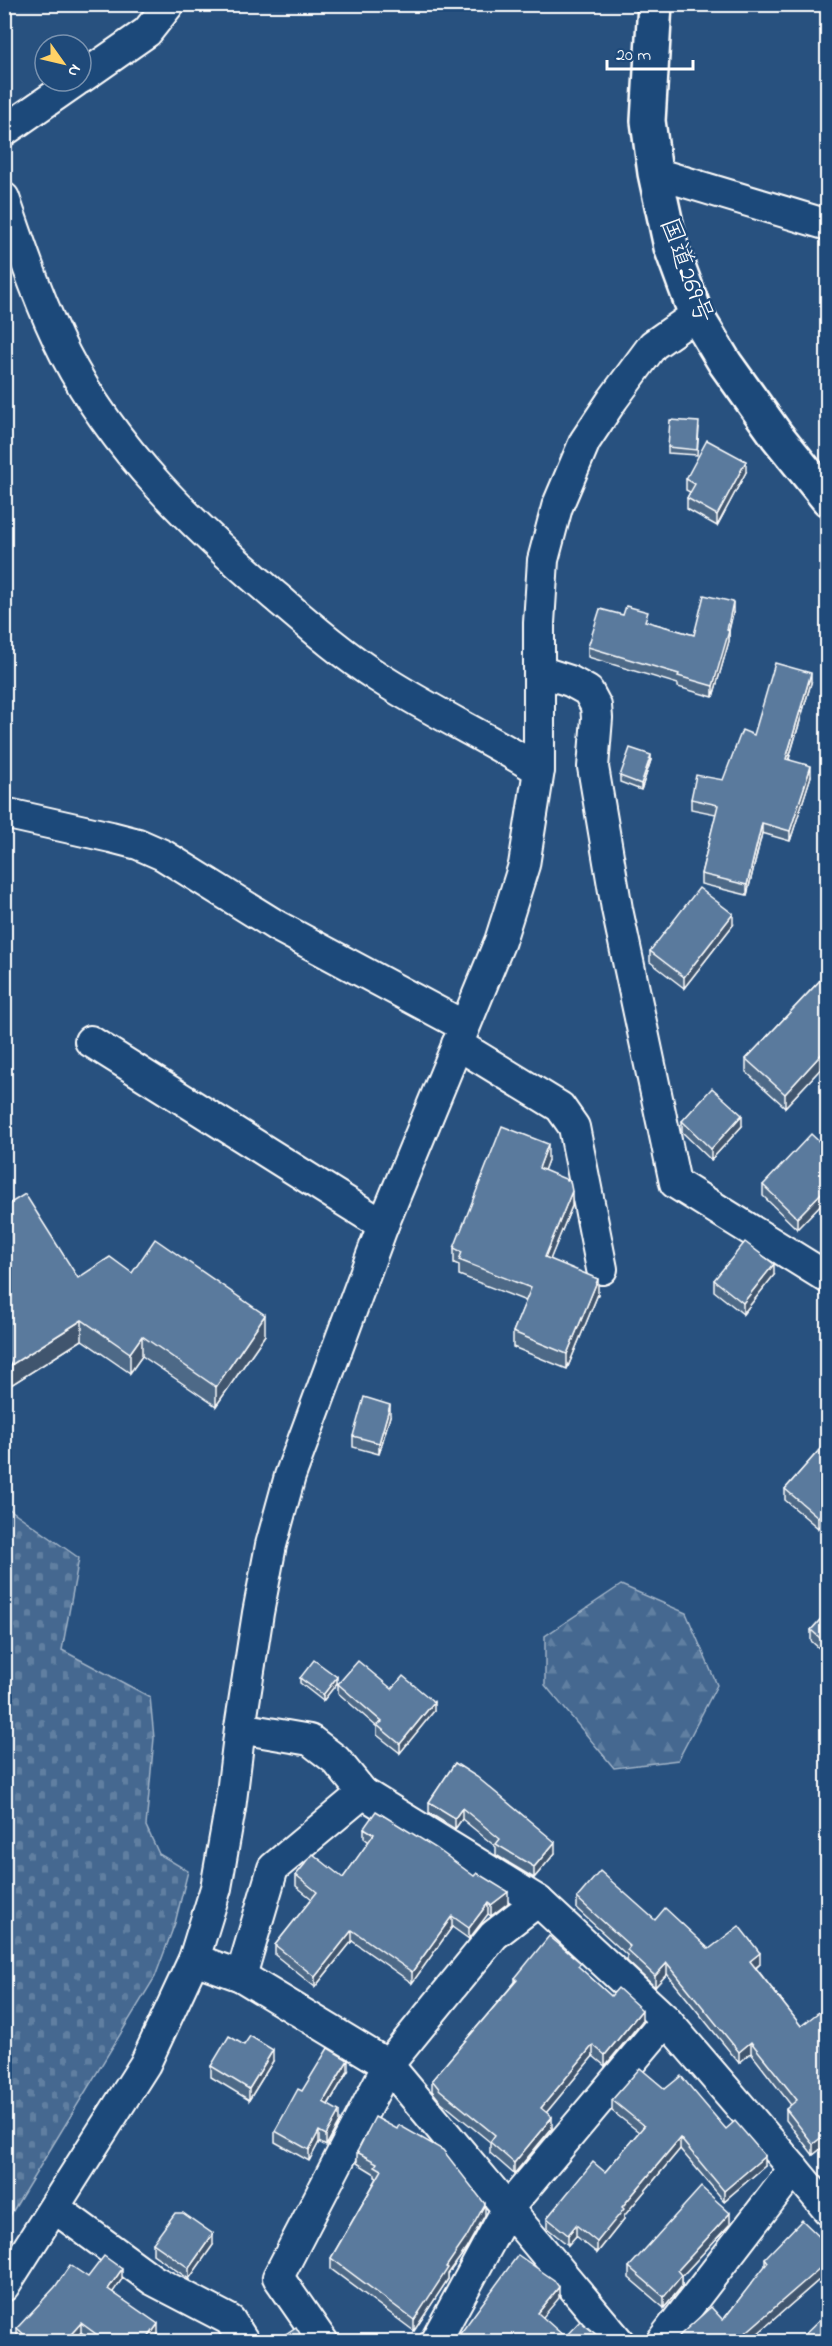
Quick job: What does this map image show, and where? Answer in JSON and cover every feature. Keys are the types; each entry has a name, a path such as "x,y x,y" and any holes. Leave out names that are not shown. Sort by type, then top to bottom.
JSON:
{"highway":[{"name":"国道269号","path":"655,4 648,122 670,247 696,315 725,363 777,436 828,499"}],"street":[{"path":"93,70 147,32 169,4"},
{"path":"4,130 58,93"},
{"path":"655,172 828,225"},
{"path":"4,198 65,354 106,421 146,474 239,566 305,622 351,657 378,677 539,770"},
{"path":"4,2286 145,2064 194,1959 216,1888 271,1545 290,1476 383,1225 500,941 524,865 539,770 539,623 543,560 557,507 585,441 613,399 653,345 696,315"},
{"path":"539,670 570,681 588,691 596,706 593,767 617,909 675,1183 828,1278"},
{"path":"4,813 138,844 163,855 277,926 461,1035 560,1107 574,1127 602,1269"},
{"path":"90,1041 383,1225"},
{"path":"240,1728 310,1740 336,1760 363,1793 538,1901 666,2020 828,2210"},
{"path":"241,1976 273,1868 363,1793"},
{"path":"324,2342 278,2277 388,2065 494,1935 538,1901"},
{"path":"194,1959 241,1976 388,2065 619,2342"},
{"path":"435,2342 508,2208 666,2020"},
{"path":"661,2342 794,2169"},
{"path":"55,2208 153,2280 230,2320 244,2342"}],"green space":[{"path":"5,1506 79,1558 62,1650 150,1697 154,1738 146,1826 159,1854 188,1871 175,1923 155,1977 5,2224"},
{"path":"621,1585 686,1613 717,1685 678,1760 614,1768 545,1685 545,1636"}],"building":[{"path":"670,420 699,422 697,450 668,447"},
{"path":"707,440 746,461 717,515 687,498 695,484 686,479"},
{"path":"704,595 733,602 727,630 729,631 713,686 588,647 600,609 623,615 626,606 648,612 645,621 694,635"},
{"path":"775,663 811,673 786,759 811,766 790,831 762,823 747,885 701,874 718,805 691,799 696,775 723,780 742,730 754,735"},
{"path":"630,748 651,755 641,784 620,776"},
{"path":"699,888 733,914 684,977 650,951"},
{"path":"828,972 828,1047 785,1094 746,1059"},
{"path":"712,1088 742,1115 711,1149 682,1121"},
{"path":"502,1126 548,1144 539,1168 570,1181 572,1191 545,1257 598,1279 567,1354 513,1332 531,1288 459,1260 462,1252 454,1248"},
{"path":"811,1134 828,1150 828,1186 797,1218 763,1185"},
{"path":"25,1194 78,1278 110,1257 132,1273 155,1239 265,1315 216,1387 142,1336 130,1353 82,1320 11,1365 4,1355 4,1207"},
{"path":"745,1242 774,1264 743,1303 714,1280"},
{"path":"364,1397 390,1405 379,1443 353,1436"},
{"path":"828,1440 828,1506 818,1517 785,1489"},
{"path":"828,1611 828,1645 811,1630"},
{"path":"314,1660 337,1677 323,1695 300,1678"},
{"path":"358,1661 392,1689 403,1676 434,1702 400,1744 377,1725 382,1722 338,1684"},
{"path":"455,1763 477,1777 555,1842 534,1867 496,1844 500,1839 462,1808 455,1818 429,1802"},
{"path":"376,1811 436,1848 474,1876 477,1873 508,1892 491,1905 488,1903 469,1928 452,1916 412,1972 352,1930 315,1977 275,1945 317,1892 296,1875 313,1854 343,1878 374,1834 364,1828"},
{"path":"600,1871 655,1920 665,1908 709,1949 739,1926 760,1953 750,1961 801,2026 819,2012 828,2024 828,2132 813,2144 786,2109 797,2100 751,2042 739,2052 667,1963 655,1976 627,1950 630,1946 577,1898"},
{"path":"549,1936 581,1963 578,1966 611,1996 618,1988 642,2010 605,2055 593,2045 541,2108 552,2117 514,2163 490,2142 495,2135 440,2090 432,2080 517,1980 515,1978"},
{"path":"229,2036 244,2045 250,2036 273,2050 249,2089 211,2066"},
{"path":"328,2048 348,2060 323,2102 339,2111 326,2135 319,2131 309,2150 275,2131 298,2089 302,2091"},
{"path":"640,2068 665,2089 681,2076 726,2129 735,2121 765,2156 724,2191 680,2138 622,2207 624,2209 597,2242 576,2225 568,2235 547,2218 593,2162 605,2172 644,2126 612,2100"},
{"path":"375,2117 397,2129 399,2125 443,2150 485,2204 446,2267 448,2268 414,2320 331,2258 382,2170 375,2166 377,2163 357,2152"},
{"path":"701,2187 730,2213 678,2270 682,2275 664,2297 629,2267"},
{"path":"175,2213 183,2213 213,2234 189,2268 153,2243"},
{"path":"802,2220 828,2245 828,2261 735,2342 674,2342 711,2307 723,2320 768,2262 765,2258"},
{"path":"518,2255 554,2280 559,2287 538,2313 565,2337 580,2321 605,2342 454,2342"},
{"path":"104,2256 122,2269 108,2289 158,2324 145,2342 107,2342 81,2323 64,2342 32,2342 17,2328 55,2287 70,2265 88,2277"},
{"path":"828,2312 828,2342 797,2342"},
{"path":"296,2327 305,2342 274,2342"}]}
